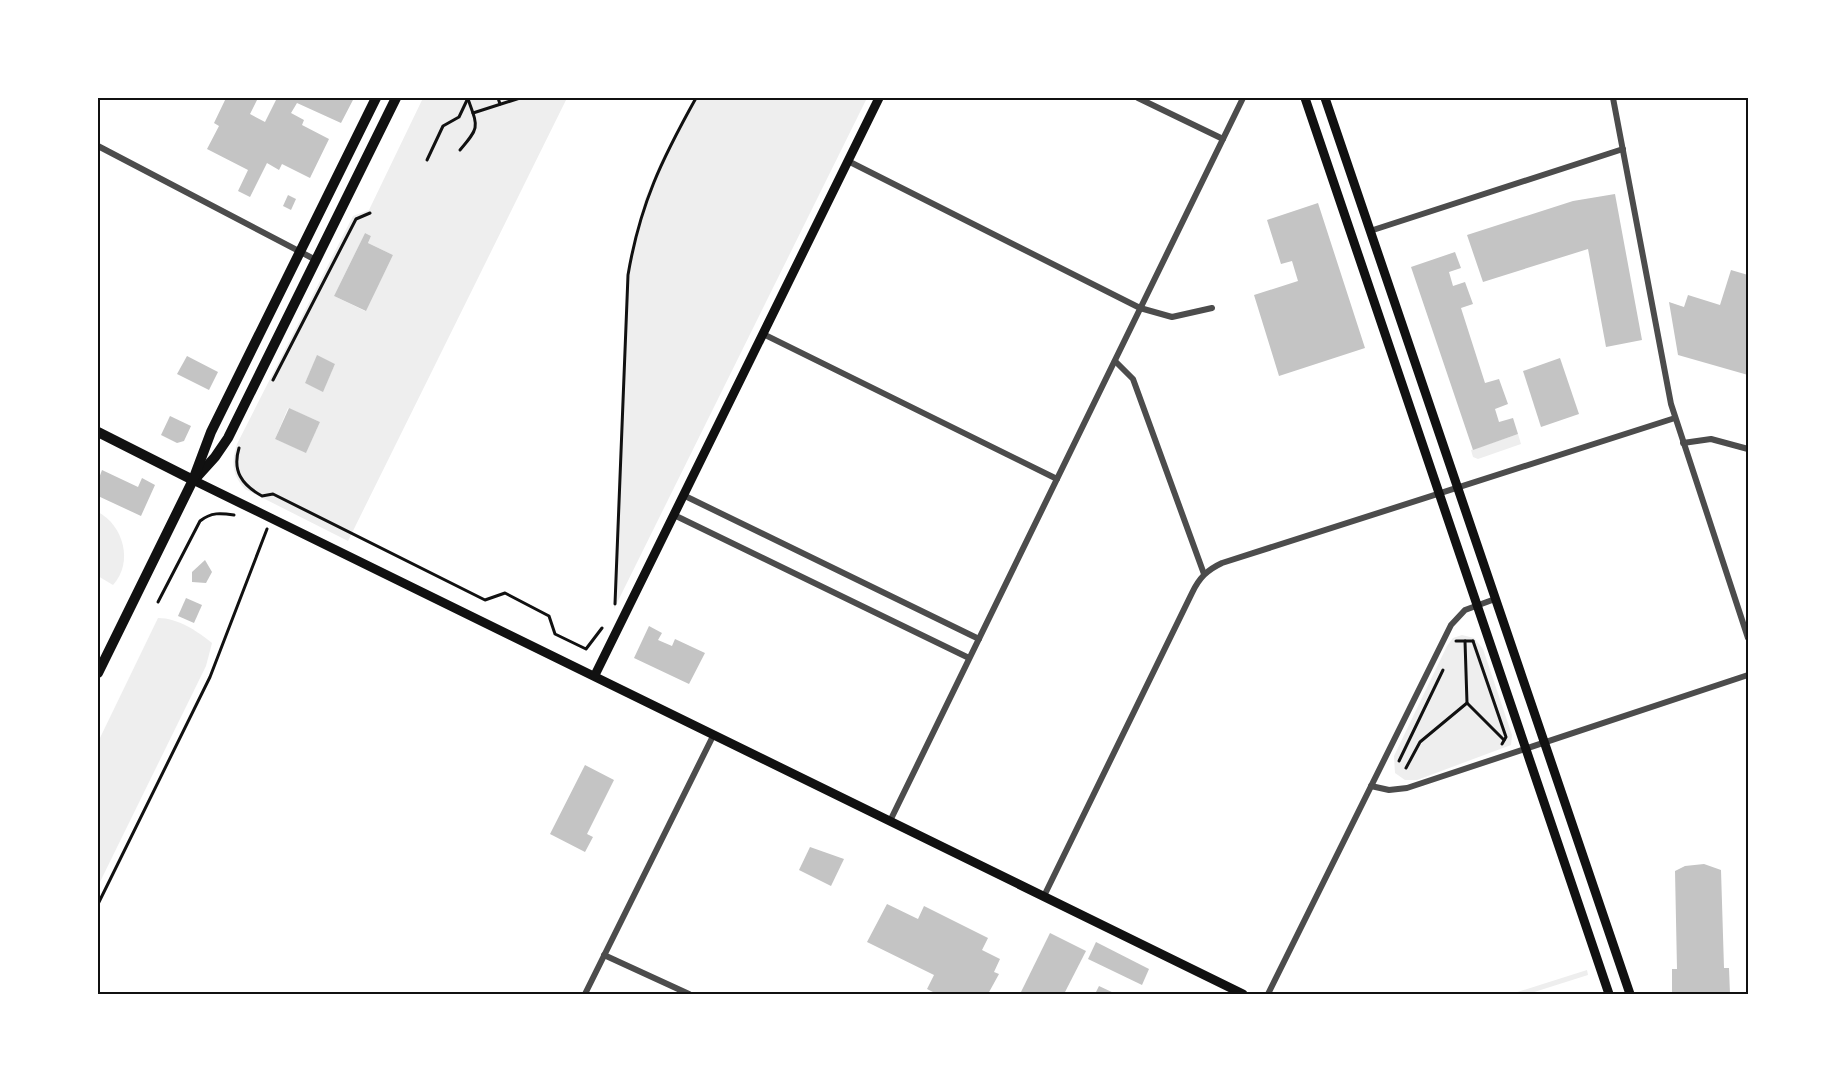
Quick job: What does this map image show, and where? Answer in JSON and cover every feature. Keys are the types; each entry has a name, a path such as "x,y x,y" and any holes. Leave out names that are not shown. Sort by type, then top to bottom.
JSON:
{"main road":[{"path":"98,673 193,480 211,432 376,98"},
{"path":"193,480 216,457 228,438 396,98"},
{"path":"595,675 879,98"},
{"path":"1305,98 1609,994"},
{"path":"1325,98 1630,994"},
{"path":"98,432 1243,994"}],"street":[{"path":"1138,98 1223,139"},
{"path":"890,820 1243,98"},
{"path":"1613,98 1675,418 1749,638"},
{"path":"98,146 316,260"},
{"path":"1370,231 1623,149"},
{"path":"848,160 1140,308 1172,317 1212,308"},
{"path":"762,334 1057,479"},
{"path":"1115,361 1133,379 1204,574"},
{"path":"1044,897 1195,586 1204,574 1222,563 1675,418"},
{"path":"1683,443 1711,439 1749,449"},
{"path":"683,495 979,639"},
{"path":"674,515 969,658"},
{"path":"1268,994 1451,626 1461,613 1495,599"},
{"path":"1371,786 1389,790 1407,788 1749,675"},
{"path":"585,994 714,734"},
{"path":"604,955 689,994"}],"path":[{"path":"460,150 477,131 468,98"},
{"path":"427,160 443,126 459,117 468,98"},
{"path":"498,98 500,104"},
{"path":"473,113 520,98"},
{"path":"620,593 615,604 629,267 650,186 696,98"},
{"path":"270,387 356,219 370,213"},
{"path":"240,445 236,464 238,475 251,489 262,496 273,494 485,600 505,593 549,616 555,634 586,649 604,625"},
{"path":"158,602 200,521 206,516 220,513 238,516"},
{"path":"261,524 278,533"},
{"path":"98,904 210,677 267,528"},
{"path":"1452,651 1457,641"},
{"path":"1465,641 1467,703 1504,741 1512,744"},
{"path":"1450,642 1476,641 1506,737 1504,741 1493,747"},
{"path":"1399,761 1447,661"},
{"path":"1406,768 1420,742 1467,703"},
{"path":"1394,756 1412,776"}],"shaded area":[{"path":"423,98 567,98 348,541 245,489 237,479 233,462 237,444 353,216 369,210","holes":["365,233 371,236 368,243 393,255 365,311 334,296","317,356 335,364 323,391 305,383","288,408 320,422 306,452 275,439"]},
{"path":"696,98 867,98 614,609 627,292 634,243 645,199 661,161"},
{"path":"1518,434 1521,444 1478,459 1473,457 1471,450"},
{"path":"98,512 114,526 123,545 123,566 113,585 98,576"},
{"path":"158,618 180,623 212,643 206,666 98,886 98,742"},
{"path":"1462,635 1474,638 1483,649 1512,735 1511,745 1417,780 1405,780 1395,773 1394,756 1447,646 1453,638"},
{"path":"1587,970 1588,975 1528,994 1511,994"}],"building":[{"path":"226,98 258,98 250,114 265,122 277,98 354,98 341,123 297,103 291,113 304,120 302,125 329,139 310,178 282,164 279,170 267,163 250,197 238,191 248,170 207,149 219,126 214,123"},
{"path":"1615,194 1642,340 1606,347 1588,249 1483,282 1467,235 1573,201"},
{"path":"288,195 296,199 291,210 283,206"},
{"path":"1318,203 1365,348 1279,376 1254,295 1298,281 1292,261 1281,264 1267,220"},
{"path":"365,233 371,236 368,243 393,255 366,311 334,296"},
{"path":"1455,252 1461,268 1449,272 1453,286 1465,282 1473,304 1461,308 1485,383 1499,379 1508,404 1495,409 1499,422 1513,418 1518,434 1473,450 1411,267"},
{"path":"1731,270 1748,275 1748,375 1678,355 1669,302 1684,307 1688,295 1720,305"},
{"path":"317,355 335,364 323,392 305,383"},
{"path":"187,356 218,372 209,390 177,374"},
{"path":"1560,358 1579,414 1541,427 1523,371"},
{"path":"289,408 320,422 306,453 275,439"},
{"path":"170,416 191,426 184,441 177,443 161,435"},
{"path":"102,470 138,487 142,478 155,485 141,516 98,496 98,481"},
{"path":"205,560 212,572 206,583 192,582 192,572"},
{"path":"186,598 202,605 194,623 178,616"},
{"path":"649,626 662,633 658,640 672,646 675,639 705,653 689,684 634,658"},
{"path":"585,765 614,780 587,834 593,837 585,852 550,834"},
{"path":"810,847 844,859 831,886 799,870"},
{"path":"1704,864 1721,870 1724,968 1729,968 1730,994 1672,994 1672,969 1677,969 1675,871 1685,866"},
{"path":"887,904 918,919 924,906 988,938 982,950 1000,959 994,972 999,974 988,994 937,994 927,989 934,975 867,942"},
{"path":"1050,933 1086,951 1064,994 1020,994"},
{"path":"1096,942 1149,969 1142,985 1088,959"},
{"path":"1099,986 1116,994 1095,994"}]}
